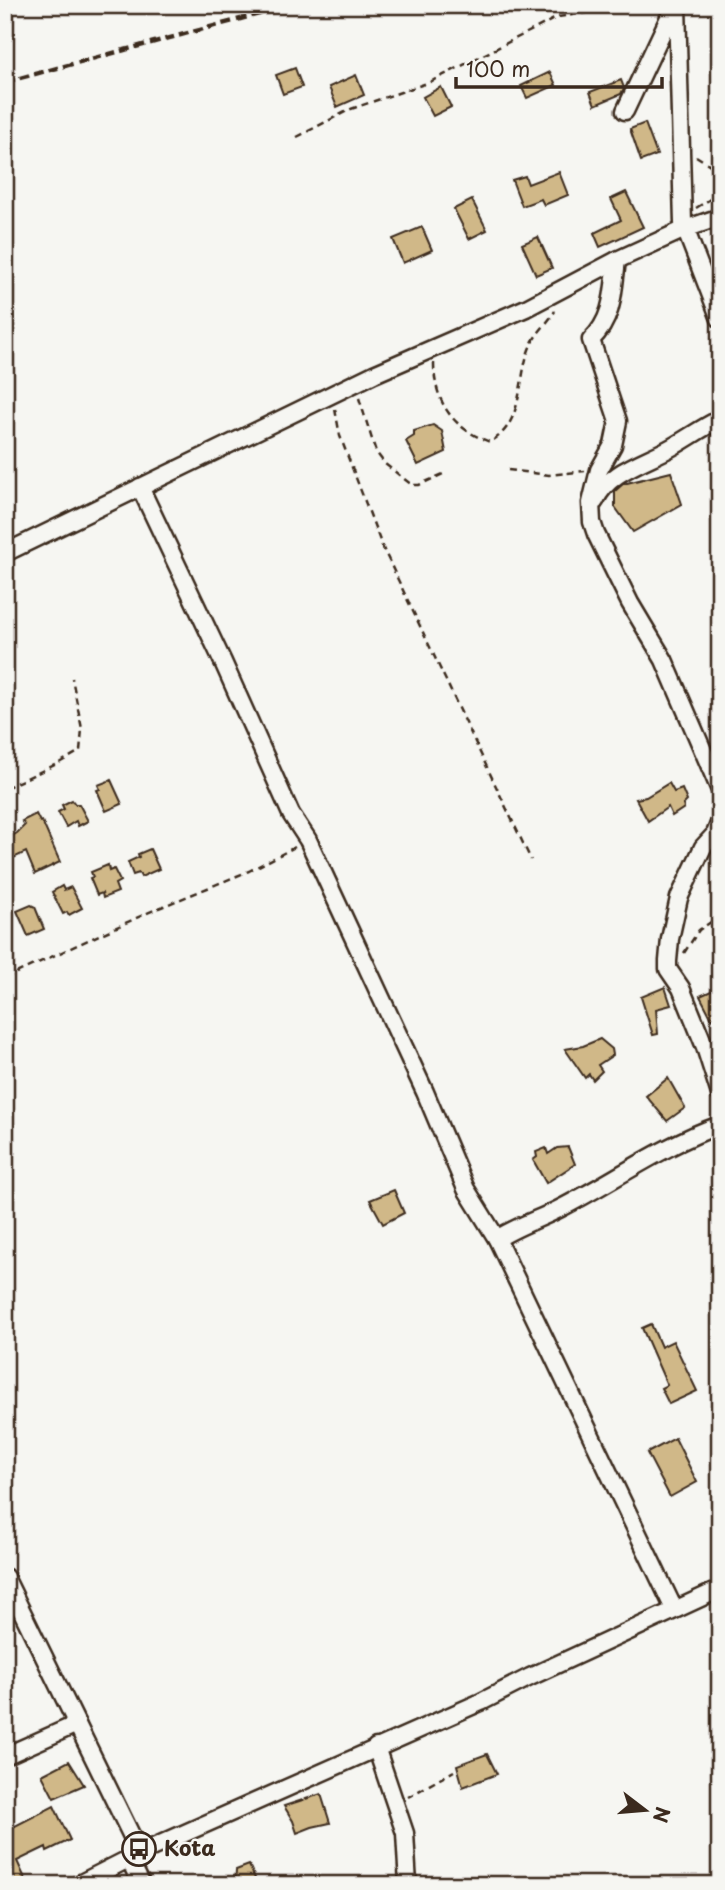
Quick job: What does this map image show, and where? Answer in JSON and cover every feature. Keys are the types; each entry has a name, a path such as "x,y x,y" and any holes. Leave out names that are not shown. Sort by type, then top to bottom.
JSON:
{"street":[{"path":"625,111 674,8"},
{"path":"674,8 684,223 720,319"},
{"path":"5,552 373,374 526,308 684,223 720,217"},
{"path":"617,260 611,309 600,331 591,340 618,421 613,445 599,470 590,512 596,534 630,603 664,660 720,790"},
{"path":"590,512 599,491 622,471 656,456 720,419"},
{"path":"613,445 622,471"},
{"path":"140,487 223,662 290,814 308,840 425,1092 466,1189 497,1239 674,1609"},
{"path":"720,821 715,834 703,847 678,898 668,950 668,969 681,988 705,1047 720,1094"},
{"path":"497,1239 514,1228 561,1208 683,1140 720,1125"},
{"path":"5,1577 77,1724 134,1856 142,1885"},
{"path":"77,1885 134,1856 481,1702 720,1589"},
{"path":"5,1756 77,1724"},
{"path":"376,1747 405,1833 408,1885"}],"path":[{"path":"298,137 351,108 430,82 558,17 632,7 674,8"},
{"path":"681,146 720,171"},
{"path":"684,223 720,193"},
{"path":"434,348 434,381 447,412 462,428 487,441 494,440 507,424 521,395 530,345 554,313 568,286"},
{"path":"354,385 376,452 384,464 412,485 419,485 443,474"},
{"path":"332,396 340,436 382,546 531,860"},
{"path":"508,470 549,475 599,470"},
{"path":"5,788 80,751 82,729 72,678"},
{"path":"5,978 249,870 308,840"},
{"path":"668,969 684,954 699,930 720,916"},
{"path":"396,1804 454,1771"}],"building":[{"path":"295,68 302,87 283,94 276,75"},
{"path":"550,72 556,85 527,98 521,86"},
{"path":"356,75 364,95 337,107 329,87"},
{"path":"621,80 624,88 621,94 595,105 590,92"},
{"path":"441,87 451,107 433,116 423,97"},
{"path":"645,123 657,155 641,161 630,129"},
{"path":"559,172 568,195 544,205 541,199 522,206 512,180 525,176 528,184"},
{"path":"626,192 643,227 600,247 594,233 621,220 611,199"},
{"path":"472,200 487,230 469,239 454,209"},
{"path":"422,227 432,250 403,263 393,239"},
{"path":"538,237 552,268 536,275 522,244"},
{"path":"433,425 442,431 446,452 418,465 406,441 414,436 414,431"},
{"path":"671,472 682,504 633,532 615,507 615,491 623,484"},
{"path":"111,780 122,804 106,811 97,790 100,789 98,785"},
{"path":"669,783 674,792 682,789 687,801 683,805 684,808 672,816 668,807 648,821 636,799 646,797"},
{"path":"72,800 79,804 88,821 78,826 76,821 66,827 58,812 64,809 62,805"},
{"path":"36,814 40,822 42,821 60,862 35,874 26,852 5,862 5,840 25,825 22,821"},
{"path":"150,849 159,869 141,877 139,873 133,875 128,862"},
{"path":"108,865 109,871 114,869 120,881 115,884 118,892 103,898 102,893 97,895 90,878 93,877 91,872"},
{"path":"62,886 64,890 71,887 82,908 69,915 67,912 63,914 52,892"},
{"path":"31,905 35,907 44,929 28,936 17,911"},
{"path":"665,987 671,1005 656,1009 658,1034 653,1035 641,997"},
{"path":"720,987 720,1015 712,1019 700,996"},
{"path":"600,1039 612,1049 613,1055 598,1065 602,1071 593,1080 589,1074 585,1078 565,1049"},
{"path":"668,1078 685,1108 667,1121 646,1096"},
{"path":"568,1147 575,1164 546,1183 533,1160 537,1157 536,1152 546,1148 548,1154 557,1148"},
{"path":"394,1190 404,1213 383,1224 370,1200"},
{"path":"651,1324 661,1347 673,1341 697,1391 669,1404 661,1388 667,1385 642,1328"},
{"path":"675,1438 697,1482 670,1497 647,1453"},
{"path":"487,1754 497,1774 463,1787 457,1765"},
{"path":"69,1761 84,1785 54,1798 42,1775"},
{"path":"321,1794 330,1823 297,1833 284,1806"},
{"path":"54,1806 70,1840 47,1851 46,1847 17,1861 28,1885 16,1885 5,1866 5,1831"},
{"path":"249,1865 258,1885 235,1885 236,1870"}],"railway":[{"path":"5,82 293,5"}],"place":[{"name":"Kota","path":"139,1849"}]}
